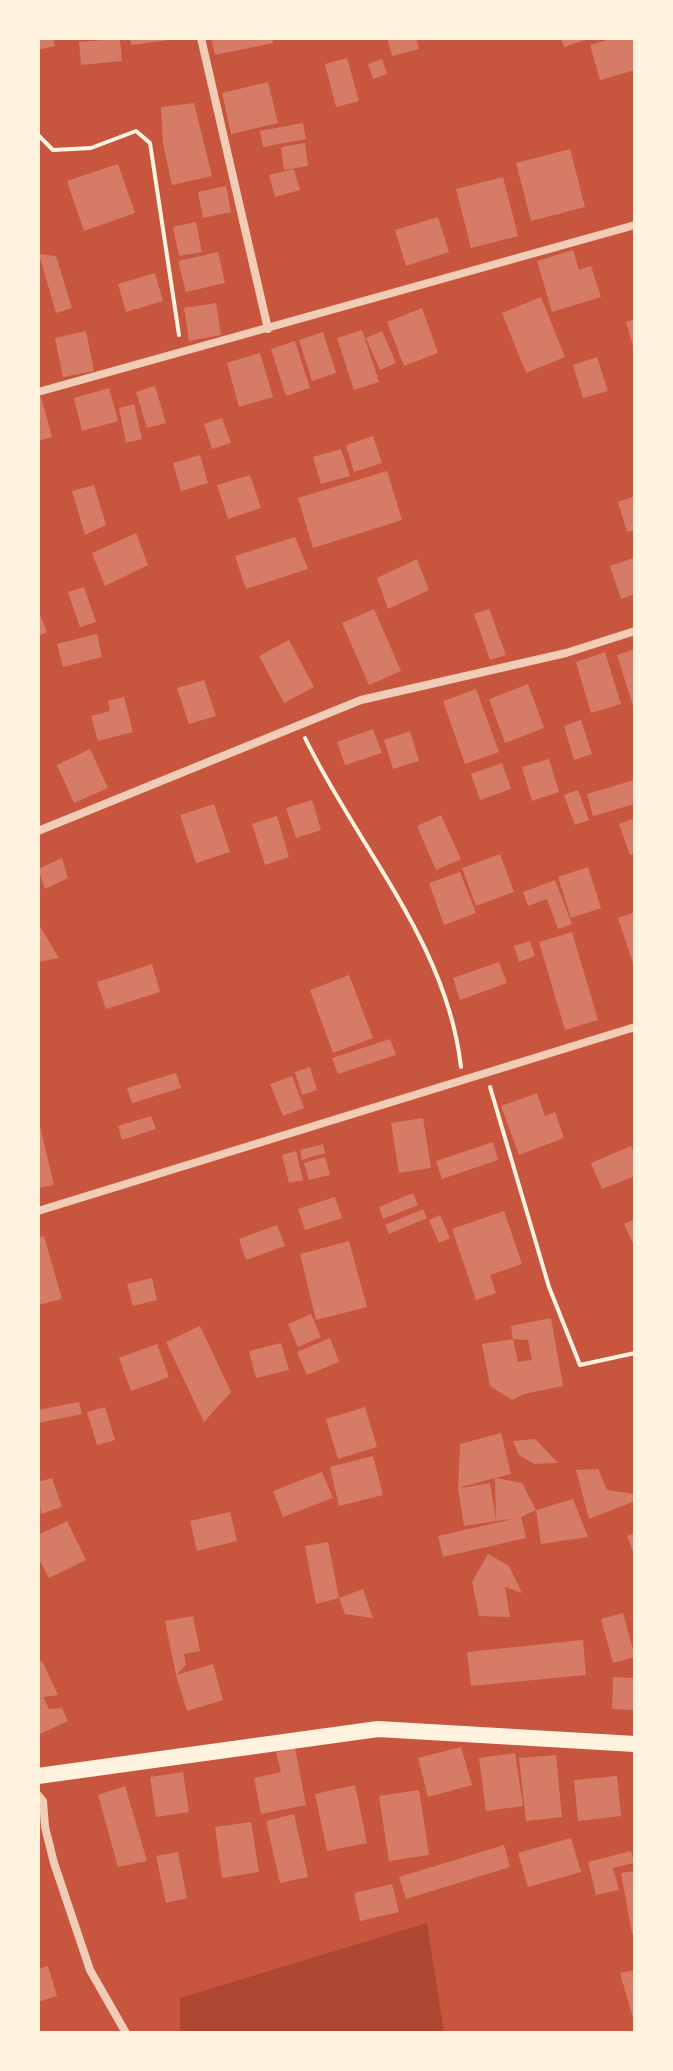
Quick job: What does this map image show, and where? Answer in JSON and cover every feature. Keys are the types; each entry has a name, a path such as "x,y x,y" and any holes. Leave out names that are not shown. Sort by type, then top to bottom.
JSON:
{"main road":[{"path":"38,1776 378,1729 635,1744"}],"street":[{"path":"201,38 268,329"},
{"path":"38,392 635,225"},
{"path":"38,831 361,700 566,653 635,631"},
{"path":"38,1211 635,1027"},
{"path":"38,1795 43,1801 45,1827 54,1863 90,1970 126,2033"}],"path":[{"path":"38,135 53,150 91,148 136,131 150,143 182,354"},
{"path":"298,726 426,947 458,1038 463,1080"},
{"path":"486,1073 549,1287 580,1365 635,1353"}],"shaded area":[{"path":"427,1923 444,2033 180,2033 180,1998"}],"building":[{"path":"38,38 53,38 55,46 38,50"},
{"path":"130,38 169,38 169,40 131,45"},
{"path":"211,38 272,38 273,43 215,55"},
{"path":"387,38 416,38 419,49 392,56"},
{"path":"561,38 588,38 588,39 564,47"},
{"path":"614,38 635,38 635,70 600,80 590,45"},
{"path":"120,39 122,61 81,65 79,42"},
{"path":"347,58 359,101 336,107 325,64"},
{"path":"382,59 387,74 373,79 368,64"},
{"path":"268,82 278,123 231,134 222,93"},
{"path":"194,103 212,176 172,185 163,144 161,107"},
{"path":"303,123 306,139 263,147 260,131"},
{"path":"305,143 308,166 284,170 281,147"},
{"path":"570,149 585,207 531,221 516,163"},
{"path":"118,164 135,213 84,231 67,181"},
{"path":"294,169 300,190 275,197 269,175"},
{"path":"503,177 518,236 471,248 456,189"},
{"path":"226,186 231,212 203,218 198,192"},
{"path":"438,217 449,252 406,266 395,230"},
{"path":"196,222 202,252 179,256 173,227"},
{"path":"573,250 579,270 591,266 601,297 552,312 537,261"},
{"path":"218,252 225,283 186,292 178,261"},
{"path":"39,254 56,256 72,308 56,313"},
{"path":"155,273 163,301 126,312 118,284"},
{"path":"541,297 565,357 526,373 502,313"},
{"path":"216,303 221,335 189,341 184,308"},
{"path":"422,308 438,353 404,366 387,322"},
{"path":"635,319 635,350 634,350 626,322"},
{"path":"362,330 379,382 354,390 337,338"},
{"path":"86,331 94,371 63,377 55,338"},
{"path":"382,331 396,363 380,370 366,338"},
{"path":"323,332 336,373 312,381 299,340"},
{"path":"295,341 310,388 286,396 271,349"},
{"path":"260,353 273,397 239,407 227,363"},
{"path":"597,357 608,391 583,398 573,365"},
{"path":"155,386 166,423 147,428 136,392"},
{"path":"109,388 118,421 82,431 74,398"},
{"path":"41,397 52,437 38,441 38,398"},
{"path":"134,404 142,439 126,443 119,408"},
{"path":"222,418 231,443 212,449 204,424"},
{"path":"373,436 382,463 354,472 346,445"},
{"path":"341,449 350,476 321,484 313,457"},
{"path":"200,455 208,483 181,491 173,463"},
{"path":"387,471 402,520 313,548 298,498"},
{"path":"250,475 261,508 228,519 217,485"},
{"path":"94,485 106,525 85,535 72,491"},
{"path":"635,496 635,530 627,532 618,502"},
{"path":"136,533 148,565 105,586 92,553"},
{"path":"295,537 308,569 246,589 235,556"},
{"path":"633,558 635,594 621,599 610,566"},
{"path":"417,559 429,590 388,609 377,578"},
{"path":"84,587 96,622 80,627 68,592"},
{"path":"374,609 401,671 369,685 342,623"},
{"path":"489,609 506,655 490,660 474,614"},
{"path":"38,610 47,632 38,636"},
{"path":"97,634 102,657 63,667 57,644"},
{"path":"289,640 314,687 284,703 259,656"},
{"path":"635,649 635,709 634,709 617,655"},
{"path":"605,652 621,704 591,713 576,662"},
{"path":"204,680 216,716 189,724 177,688"},
{"path":"528,684 544,728 505,743 489,699"},
{"path":"476,689 499,752 465,764 443,701"},
{"path":"124,697 133,732 98,741 91,716 110,711 108,701"},
{"path":"581,720 592,754 574,760 564,726"},
{"path":"373,729 382,753 345,765 337,742"},
{"path":"410,731 419,761 393,769 384,740"},
{"path":"90,749 108,788 74,803 57,765"},
{"path":"549,759 559,792 532,801 522,767"},
{"path":"502,763 511,789 480,800 471,774"},
{"path":"634,780 635,804 593,816 587,794"},
{"path":"578,790 589,820 575,825 564,795"},
{"path":"312,800 321,830 296,838 286,808"},
{"path":"214,804 230,852 196,863 180,815"},
{"path":"441,815 461,859 436,870 417,826"},
{"path":"277,816 289,857 265,865 252,824"},
{"path":"635,818 635,853 630,855 619,824"},
{"path":"500,854 514,892 476,906 462,868"},
{"path":"62,858 68,878 45,889 38,869"},
{"path":"588,867 601,908 571,918 558,877"},
{"path":"460,872 476,913 444,925 429,883"},
{"path":"555,880 572,924 558,929 547,899 528,906 523,892"},
{"path":"635,912 635,966 634,966 618,918"},
{"path":"38,923 59,958 38,962"},
{"path":"572,932 598,1020 565,1030 539,942"},
{"path":"530,941 535,956 519,962 514,946"},
{"path":"499,962 507,983 460,1000 453,978"},
{"path":"152,964 160,992 106,1009 97,982"},
{"path":"349,975 373,1038 333,1053 310,990"},
{"path":"390,1039 396,1055 338,1074 332,1058"},
{"path":"310,1067 317,1090 302,1095 295,1072"},
{"path":"176,1073 181,1088 132,1103 127,1088"},
{"path":"292,1076 304,1108 283,1116 270,1084"},
{"path":"537,1093 545,1116 555,1112 564,1138 519,1155 501,1106"},
{"path":"151,1116 156,1129 122,1140 118,1126"},
{"path":"38,1118 54,1185 38,1188"},
{"path":"423,1118 431,1168 399,1173 391,1123"},
{"path":"493,1142 498,1160 442,1179 436,1161"},
{"path":"323,1144 325,1153 302,1160 300,1150"},
{"path":"631,1146 635,1156 635,1176 602,1189 591,1163"},
{"path":"296,1151 303,1180 289,1183 282,1155"},
{"path":"325,1157 330,1175 309,1180 304,1163"},
{"path":"413,1193 418,1205 383,1219 379,1207"},
{"path":"335,1197 342,1218 305,1230 298,1209"},
{"path":"423,1209 427,1218 389,1234 385,1225"},
{"path":"504,1211 522,1264 490,1275 496,1293 476,1300 452,1229"},
{"path":"440,1215 450,1238 439,1243 429,1220"},
{"path":"635,1219 635,1248 624,1224"},
{"path":"277,1225 285,1246 246,1260 239,1239"},
{"path":"44,1236 62,1299 38,1305 38,1238"},
{"path":"349,1241 367,1307 316,1320 300,1254"},
{"path":"152,1278 157,1300 133,1306 127,1284"},
{"path":"311,1314 321,1337 298,1347 288,1324"},
{"path":"551,1318 563,1386 524,1394 512,1400 490,1386 482,1344 513,1339 511,1326","holes":["513,1339 528,1340 532,1360 518,1362"]},
{"path":"200,1326 231,1392 204,1422 166,1342"},
{"path":"330,1338 339,1362 307,1375 297,1352"},
{"path":"281,1343 289,1370 256,1378 249,1351"},
{"path":"157,1344 169,1377 131,1391 119,1358"},
{"path":"79,1402 82,1414 38,1423 38,1410"},
{"path":"105,1407 115,1440 97,1445 87,1412"},
{"path":"365,1407 377,1447 338,1459 326,1419"},
{"path":"501,1433 511,1474 495,1478 522,1483 536,1510 521,1517 526,1538 443,1557 438,1536 517,1518 464,1526 458,1488 460,1444","holes":["495,1478 496,1520 490,1483 462,1488"]},
{"path":"535,1439 558,1463 534,1464 519,1455 513,1441"},
{"path":"373,1456 383,1495 339,1506 330,1467"},
{"path":"598,1469 607,1490 635,1494 635,1501 589,1519 576,1470"},
{"path":"322,1472 333,1498 283,1517 273,1491"},
{"path":"52,1478 62,1507 41,1514 38,1482"},
{"path":"573,1499 588,1537 541,1544 536,1510"},
{"path":"230,1512 237,1541 197,1551 190,1521"},
{"path":"67,1521 86,1560 49,1578 38,1557 38,1535"},
{"path":"635,1533 635,1557 627,1536"},
{"path":"328,1542 339,1598 316,1604 305,1546"},
{"path":"488,1554 509,1566 522,1593 505,1587 510,1617 479,1616 472,1582"},
{"path":"363,1589 373,1618 345,1614 339,1598"},
{"path":"623,1613 635,1657 613,1663 601,1619"},
{"path":"193,1616 200,1651 184,1654 186,1665 176,1675 165,1621"},
{"path":"583,1640 586,1675 471,1686 467,1652"},
{"path":"42,1661 58,1695 43,1697 49,1709 62,1708 68,1721 38,1735 38,1663"},
{"path":"213,1664 223,1700 187,1711 176,1675"},
{"path":"613,1677 635,1678 635,1710 612,1709"},
{"path":"461,1747 472,1785 428,1797 418,1758"},
{"path":"295,1748 306,1805 261,1814 254,1778 281,1772 276,1752"},
{"path":"515,1753 523,1806 486,1811 479,1758"},
{"path":"556,1755 562,1817 526,1821 519,1758"},
{"path":"183,1772 189,1812 156,1817 150,1777"},
{"path":"617,1776 621,1816 578,1821 574,1780"},
{"path":"355,1785 367,1843 327,1851 315,1794"},
{"path":"125,1786 147,1861 118,1867 98,1795"},
{"path":"419,1790 429,1855 389,1861 379,1796"},
{"path":"294,1814 308,1877 280,1883 266,1821"},
{"path":"251,1822 259,1872 222,1878 215,1827"},
{"path":"571,1838 581,1872 528,1887 518,1853"},
{"path":"504,1845 510,1867 406,1899 399,1877"},
{"path":"631,1851 634,1863 613,1868 619,1890 596,1895 588,1862"},
{"path":"178,1852 187,1898 166,1903 156,1856"},
{"path":"635,1871 635,1933 632,1934 621,1873"},
{"path":"392,1884 399,1912 360,1921 354,1893"},
{"path":"48,1966 57,1996 38,2002 38,1969"},
{"path":"635,1970 635,2022 634,2022 620,1973"}]}
